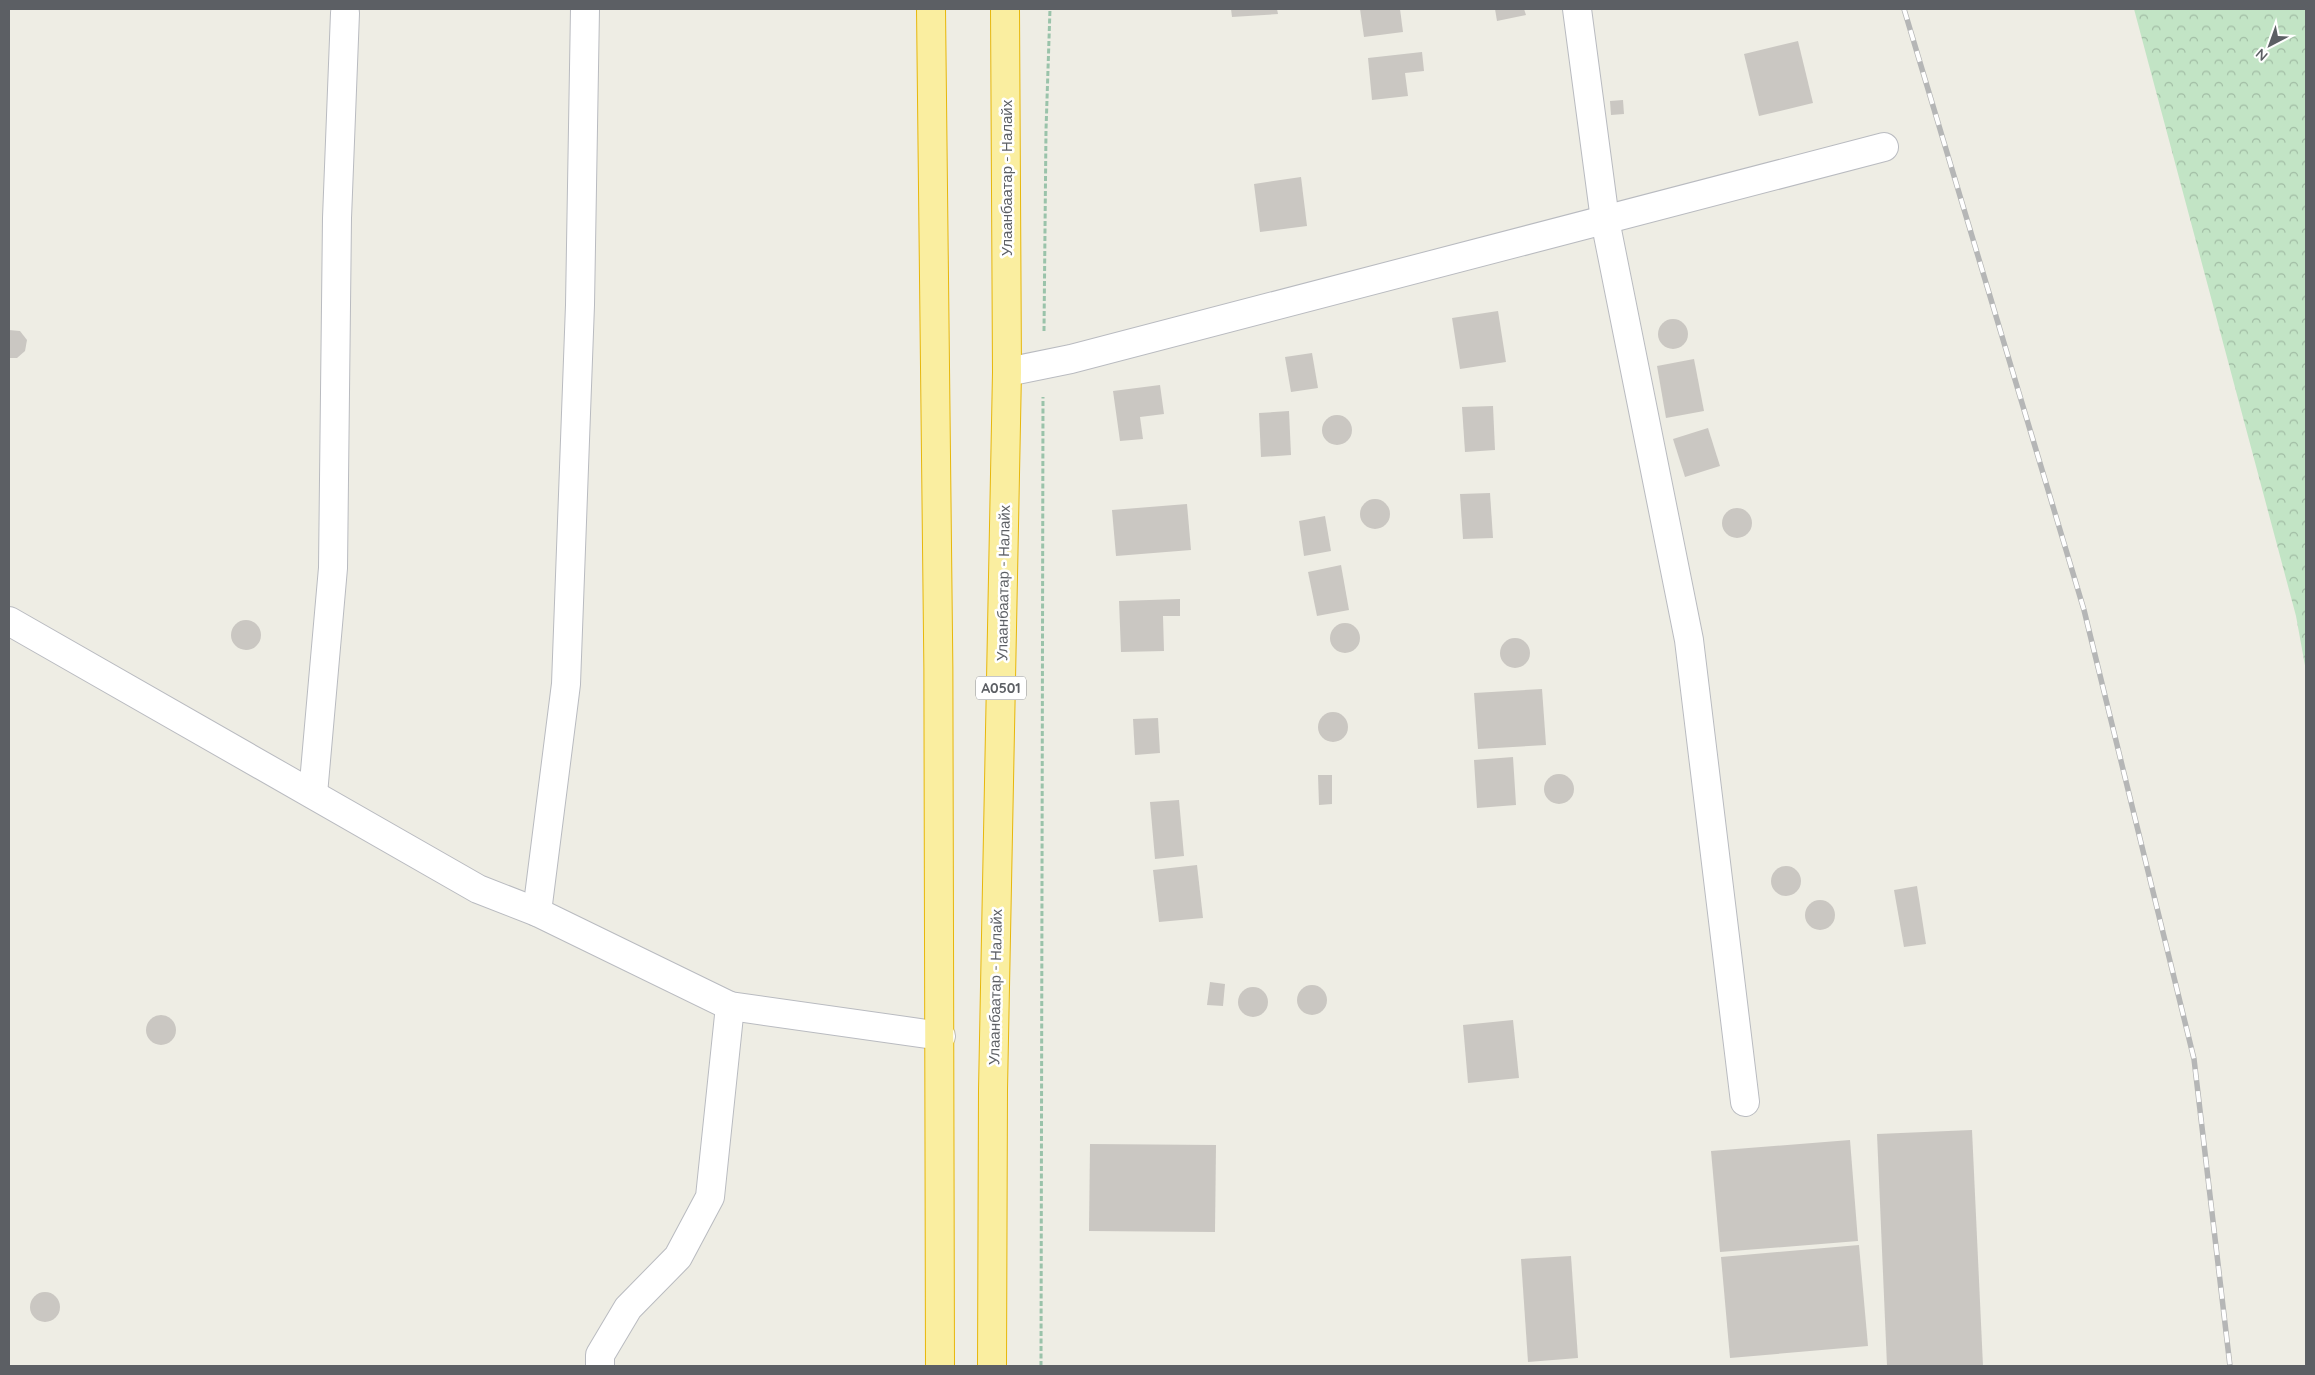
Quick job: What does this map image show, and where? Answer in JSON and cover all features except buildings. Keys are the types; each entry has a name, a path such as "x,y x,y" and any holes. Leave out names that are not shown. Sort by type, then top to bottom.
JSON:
{"highway":[{"path":"931,9 937,371 941,1036 940,1366"},
{"name":"Улаанбаатар - Налайх","path":"992,1366 993,1080 1007,372 1005,9"}],"street":[{"path":"537,912 566,684 580,305 586,9"},
{"path":"1577,9 1605,220 1689,640 1745,1102"},
{"path":"313,794 333,568 337,218 345,13"},
{"path":"1007,372 1071,359 1884,147"},
{"path":"10,622 478,888 537,912 730,1006 941,1036"},
{"path":"600,1366 600,1355 628,1308 678,1257 710,1197 730,1006"}],"path":[{"path":"1041,1366 1043,364 1046,130 1050,9"}],"green space":[{"path":"2134,9 2306,9 2306,671 2296,616"}],"railway":[{"path":"1904,9 2084,610 2194,1059 2230,1366"}]}
